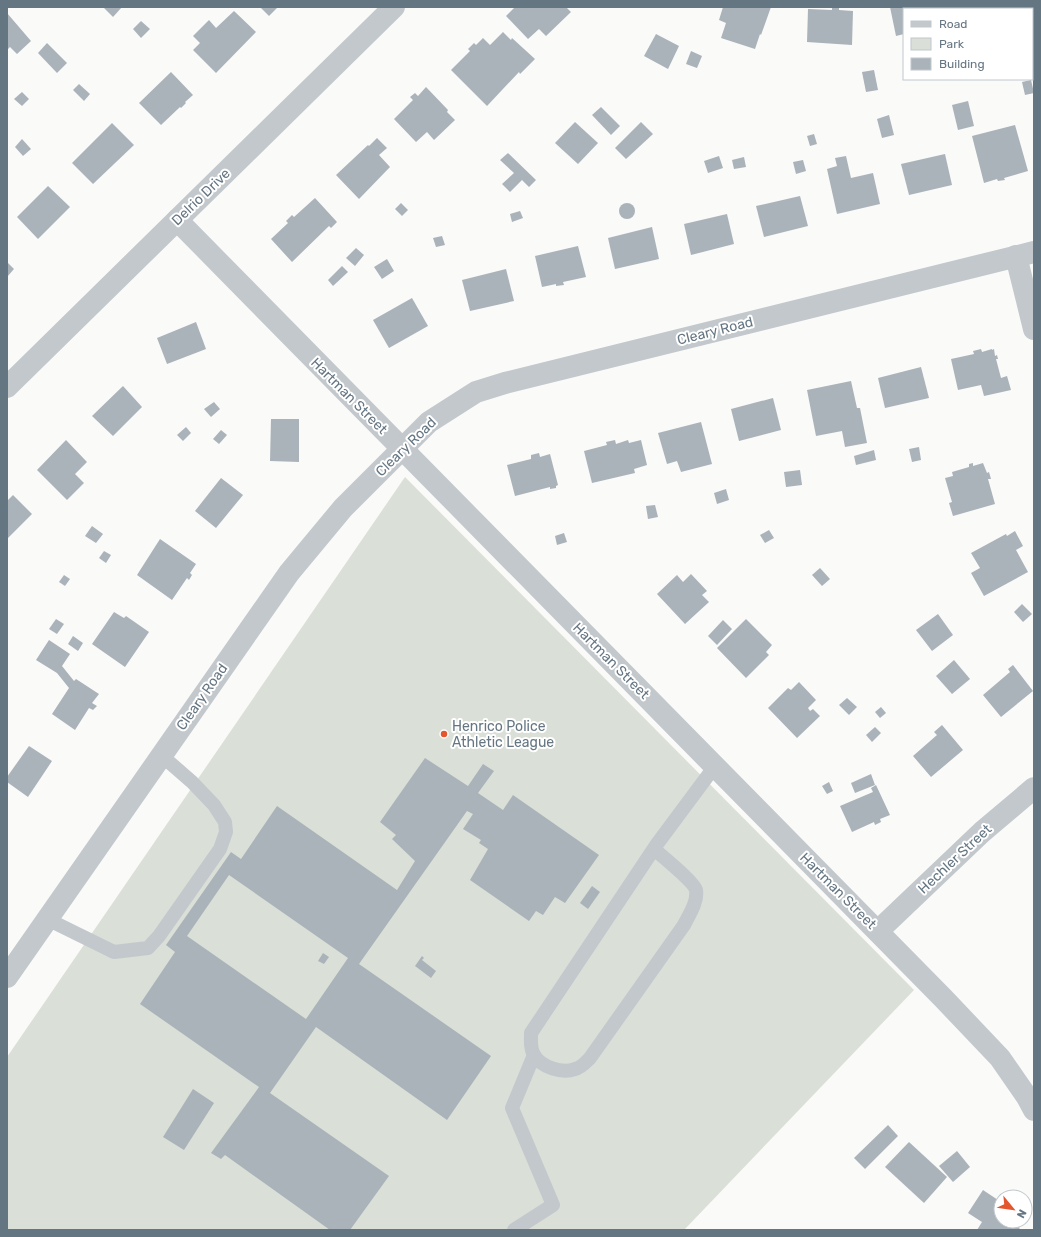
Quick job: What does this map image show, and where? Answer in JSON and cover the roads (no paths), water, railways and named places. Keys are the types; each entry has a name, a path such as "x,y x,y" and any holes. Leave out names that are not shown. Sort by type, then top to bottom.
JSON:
{"street":[{"name":"Delrio Drive","path":"7,387 394,7"},
{"name":"Hartman Street","path":"177,220 402,450 878,931 1000,1058 1027,1097 1034,1110"},
{"name":"Cleary Road","path":"7,977 289,573 343,508 429,422 476,392 520,379 1025,254"},
{"path":"1025,254 1034,329"},
{"name":"Hechler Street","path":"878,931 982,832 1034,788"}],"lane":[{"path":"48,919 114,952 148,948 159,936 220,849 226,832 225,822 214,805 192,782 161,755"},
{"path":"654,850 694,886 696,892 693,909 684,925 590,1058 576,1069 566,1071 552,1068 541,1063 534,1055 530,1045 531,1033 654,850 714,766"},
{"path":"514,1230 553,1205 512,1108 534,1055"}],"place":[{"name":"Henrico Police Athletic League","path":"444,734"}]}
